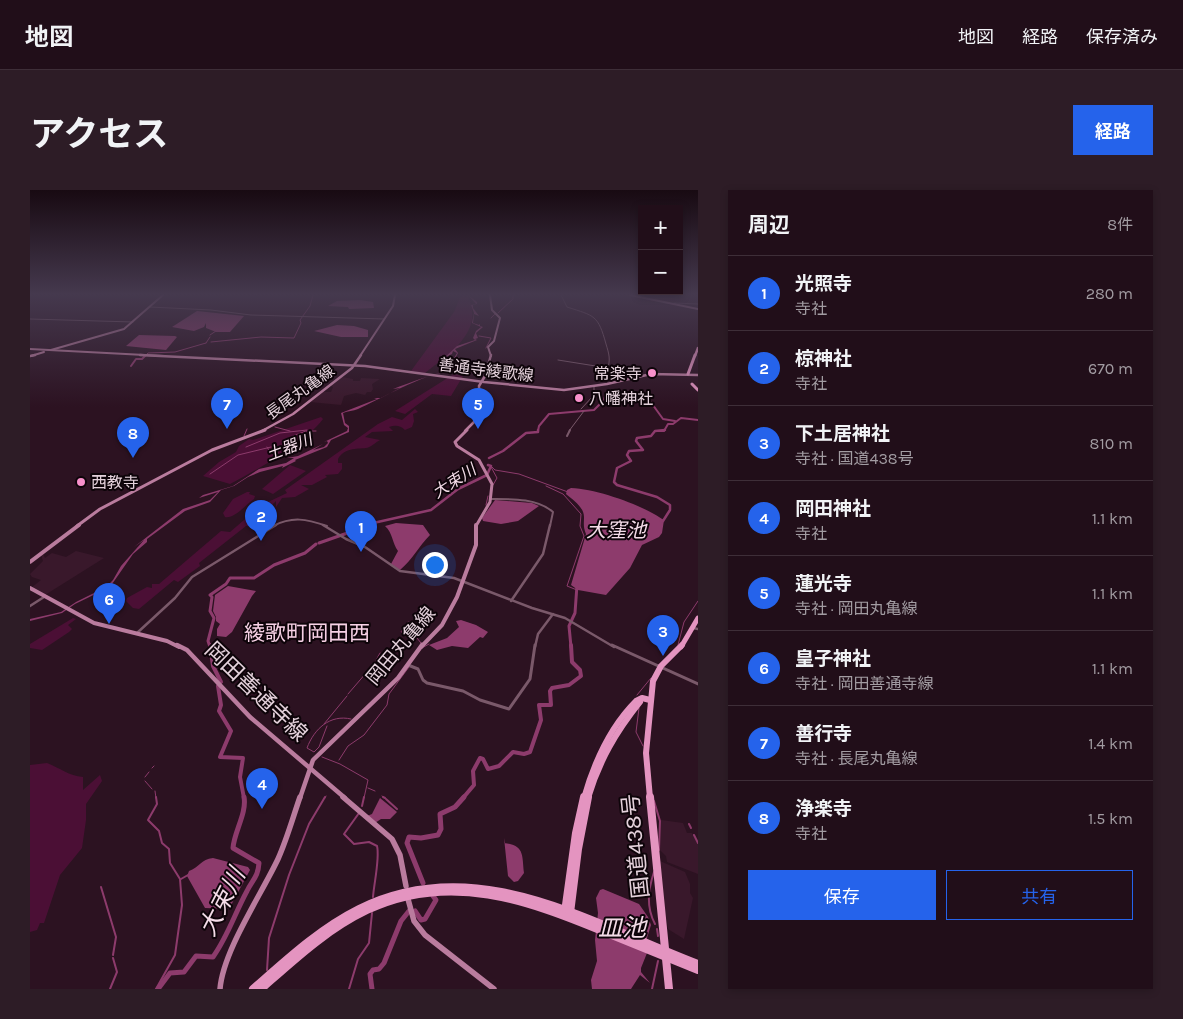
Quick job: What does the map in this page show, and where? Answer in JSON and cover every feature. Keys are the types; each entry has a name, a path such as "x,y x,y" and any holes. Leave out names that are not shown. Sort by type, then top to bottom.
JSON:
{"highway":[{"path":"689,374 698,350"},
{"path":"692,384 698,390"},
{"name":"国道438号","path":"669,989 646,762 650,700 652,685 660,665 680,649 695,628 698,618"},
{"name":"国道438号","path":"568,913 584,819 594,780 608,746 617,731 642,701 650,700"},
{"path":"253,989 305,944 339,920 367,905 405,892 434,886 471,886 511,892 568,913 666,954 698,970"},
{"path":"261,989 308,949 341,925 369,909 406,896 435,890 482,891 568,913"},
{"path":"666,954 698,964"}],"main road":[{"path":"30,356 114,332"},
{"name":"長尾丸亀線","path":"30,562 100,509 222,446 276,425 354,365 375,332"},
{"path":"490,499 492,483 479,460 457,446 455,442 480,416 479,386 485,376 491,355 488,347 494,341 496,332"},
{"name":"善通寺綾歌線","path":"30,349 354,365 481,382 559,389 594,387 650,374 698,375"},
{"name":"岡田丸亀線","path":"220,989 221,977 231,951 273,872 285,842 309,767 317,754 392,685 409,666 415,653 444,623 457,597 476,545 476,526 490,503 490,499"},
{"name":"岡田善通寺線","path":"30,588 84,618 106,627 167,641 187,650 246,714 392,839 400,855 406,886"},
{"path":"408,899 414,921 425,935 494,989"}],"street":[{"path":"603,332 611,360 608,368 610,373 624,380"},
{"path":"558,360 608,368"},
{"path":"567,436 594,395 594,387"},
{"path":"490,499 537,503 550,508 553,512 544,554 511,601"},
{"path":"136,634 175,598 192,577 254,537 282,522 294,518 326,526 339,535 366,547 400,570 438,575 462,581 511,601 572,621 603,641 660,665 698,684"},
{"path":"30,606 45,597"},
{"path":"409,666 418,669 427,683 463,691 480,700 509,709 520,696 530,679 532,659 538,634 553,614"}],"shaded area":[{"path":"439,332 468,332 449,354 425,373 411,371"},
{"path":"454,374 463,376 451,396 432,394 405,414 395,411"},
{"path":"342,377 353,379 353,381 360,381 361,378 380,379 372,384 373,389 365,395 356,393 344,396 341,405 310,402 323,392 331,392 333,387 331,386"},
{"path":"415,409 418,412 413,414 414,421 412,427 405,430 399,426 393,426 389,427 393,431 372,432 365,437 380,440 368,448 350,450 341,455 338,463 342,463 342,469 338,474 325,475 327,477 312,485 301,485 309,489 295,497 282,498 276,507 276,501 272,505 268,502 287,493 285,490 378,424 392,417 402,420"},
{"path":"321,417 323,419 314,429 293,447 230,484 203,476 219,462 236,452 239,446 249,439 253,440"},
{"path":"290,465 306,471 273,494 262,489"},
{"path":"247,492 255,496 254,499 233,516 225,517 223,513 233,499"},
{"path":"265,502 268,505 258,512 268,516 263,521 261,528 246,526 199,563 200,566 178,582 174,580 139,609 133,608 126,601 127,598 147,587 152,588 152,584 159,584 221,531 230,532"},
{"path":"76,551 104,558 45,595 31,588 41,580 32,577 30,574 43,561 41,555 43,554 45,558 52,553 66,557"},
{"path":"73,618 76,619 68,625 72,629 69,632 42,650 30,648 30,644"},
{"path":"47,763 83,777 83,790 100,775 102,781 86,804 82,848 60,875 44,923 40,923 37,930 30,932 30,765"},
{"path":"661,820 683,823 687,833 692,833 698,844 698,874 667,862 666,856 660,850"},
{"path":"660,861 685,872 690,884 690,893 693,898 684,939 668,929 658,870"}],"water":[{"path":"320,332 368,332 368,337 341,337"},
{"path":"477,332 478,338 475,339 477,340 455,349 458,353 456,357 459,357 458,362 456,358 450,361 457,368 451,373 444,373 455,368 448,361 454,358 457,353 453,351 452,354 444,358 457,346 475,340 473,338"},
{"path":"139,335 177,337 166,350 126,346"},
{"path":"431,376 406,386 385,396 400,388 393,389"},
{"path":"374,398 381,398 358,409 343,413 345,423 349,426 349,432 331,440 327,447 295,460 282,468 283,466 248,477 234,486 221,490 210,502 185,511 147,539 147,542 133,554 110,587 75,604 62,613 30,621 30,619 61,612 76,602 106,587 113,580 121,566 144,540 134,547 183,509 210,500 218,492 199,498 203,495 233,486 259,469 286,463 294,458 287,458 298,456 323,444 313,450 324,447 328,443 327,441 324,442 347,431 348,428 344,425 341,413 377,399"},
{"name":"大窪池","path":"571,488 614,497 645,509 664,520 662,533 659,537 642,545 630,568 606,595 578,590 571,585 586,534 584,513 578,504 566,494 567,490"},
{"path":"495,500 532,503 539,506 518,521 501,524 483,521 482,518"},
{"path":"396,523 423,525 430,535 400,570 391,564 398,551 390,532 385,526"},
{"path":"228,586 256,591 232,632 226,637 217,636 217,629 220,624 216,621 213,611 215,595"},
{"path":"461,620 476,625 488,632 483,638 480,637 468,648 452,646 437,650 429,645 447,638 459,627 456,621"},
{"path":"380,798 397,812 390,819 381,819 375,823 367,816 372,814"},
{"path":"505,843 516,846 521,852 524,873 518,881 514,882 508,876"},
{"path":"213,858 248,867 250,870 229,909 205,908 187,876 189,871 206,860"},
{"name":"皿池","path":"603,889 639,904 648,917 651,925 647,938 647,953 641,972 650,983 640,975 631,989 592,989 591,980 597,961 595,940 598,913 596,898 600,890"}],"waterway":[{"path":"210,335 214,332"},
{"path":"211,342 261,337 294,338 297,332"},
{"path":"479,336 491,338 486,348"},
{"path":"206,343 210,337"},
{"path":"131,366 136,359 142,359 148,353 175,352 206,343"},
{"name":"大束川","path":"538,431 539,426 549,414 594,410 604,400 606,393 650,401 663,419 675,421"},
{"name":"大束川","path":"665,430 668,424 673,424 681,418 698,420"},
{"name":"土器川","path":"275,427 290,431"},
{"path":"244,436 247,429"},
{"name":"土器川","path":"246,447 280,433 307,430"},
{"path":"655,431 665,430"},
{"path":"655,431 665,430"},
{"name":"土器川","path":"293,436 306,431 316,431"},
{"name":"大束川","path":"489,458 503,451 526,433 538,431"},
{"path":"655,431 651,436 637,438 636,441 643,450 629,451 627,455 631,461 617,468 614,482 617,485 657,497 670,505 670,510 663,521 661,521"},
{"name":"土器川","path":"210,474 238,455 268,448"},
{"name":"土器川","path":"268,448 270,452 278,452"},
{"name":"大束川","path":"364,525 431,510 458,489 487,475 491,466 488,465"},
{"path":"491,467 497,478 493,485"},
{"path":"492,467 495,470 519,474 568,492"},
{"path":"546,486 563,494 581,514 580,526 584,536 567,586 577,590"},
{"path":"486,505 488,496"},
{"name":"大束川","path":"319,543 356,530 364,525"},
{"name":"大束川","path":"210,647 208,641 214,618 210,611 212,597 210,595 226,584 230,578 254,578 274,565 305,553 316,544"},
{"path":"571,647 569,626 575,613 577,585"},
{"path":"678,645 684,622 698,601"},
{"path":"408,622 401,632 417,638 421,643"},
{"path":"422,648 429,644"},
{"name":"大束川","path":"210,645 213,666 221,682"},
{"path":"463,798 474,785 473,771 480,758 483,759 488,769 499,766 513,752 524,754 530,752 541,720 539,705 551,705 550,691 552,688 569,685 581,676 580,670 572,662 571,645"},
{"path":"375,662 380,653"},
{"path":"348,694 373,665"},
{"path":"339,760 348,746 364,735 387,705 389,694 409,667"},
{"path":"637,695 651,678"},
{"name":"大束川","path":"218,686 221,705 219,711 231,731 220,757 243,758 240,777 244,798"},
{"path":"324,724 347,696"},
{"path":"639,708 636,732 643,746"},
{"path":"324,724 336,719 351,719"},
{"path":"324,724 318,729 307,748 314,752 319,747 327,726"},
{"path":"322,757 340,764 368,780 364,798"},
{"path":"145,777 149,772"},
{"path":"145,781 152,789"},
{"path":"368,788 375,791"},
{"path":"155,791 156,798"},
{"path":"382,796 385,798 383,797"},
{"path":"156,797 157,804 148,820 159,831 162,843 169,849 170,863 180,879 182,905 175,955 156,989"},
{"path":"267,970 269,938 289,875 309,824 325,797"},
{"path":"362,806 364,797"},
{"path":"423,883 407,843 409,837 421,838 438,835 441,829 440,814 455,807 464,797"},
{"name":"大束川","path":"158,989 170,973 184,972 196,956 213,957 256,875 259,863 233,848 244,809 244,798"},
{"path":"386,799 397,809"},
{"path":"654,801 660,821 659,850"},
{"path":"359,813 344,834 354,844 369,842 377,846 373,897"},
{"path":"689,824 691,828"},
{"path":"694,835 698,843"},
{"path":"654,872 650,885 649,905 655,924"},
{"path":"181,879 188,875"},
{"path":"101,887 116,937 113,955"},
{"path":"415,911 421,920 425,919 436,900 433,896"},
{"path":"372,989 370,974 373,970 379,969 384,963 401,921 409,911"},
{"path":"349,989 358,959 369,943 372,913"},
{"path":"657,929 658,936"},
{"path":"110,989 117,972 113,958"},
{"path":"652,989 658,961"}],"place":[{"name":"常楽寺","path":"652,373"},
{"name":"八幡神社","path":"579,398"},
{"name":"善行寺","path":"227,429"},
{"name":"蓮光寺","path":"478,429"},
{"name":"浄楽寺","path":"133,458"},
{"name":"西教寺","path":"81,482"},
{"name":"椋神社","path":"261,541"},
{"name":"光照寺","path":"361,552"},
{"name":"皇子神社","path":"109,624"},
{"name":"下土居神社","path":"663,656"},
{"name":"岡田神社","path":"262,809"}],"district":[{"name":"綾歌町岡田西","path":"307,633"}]}
